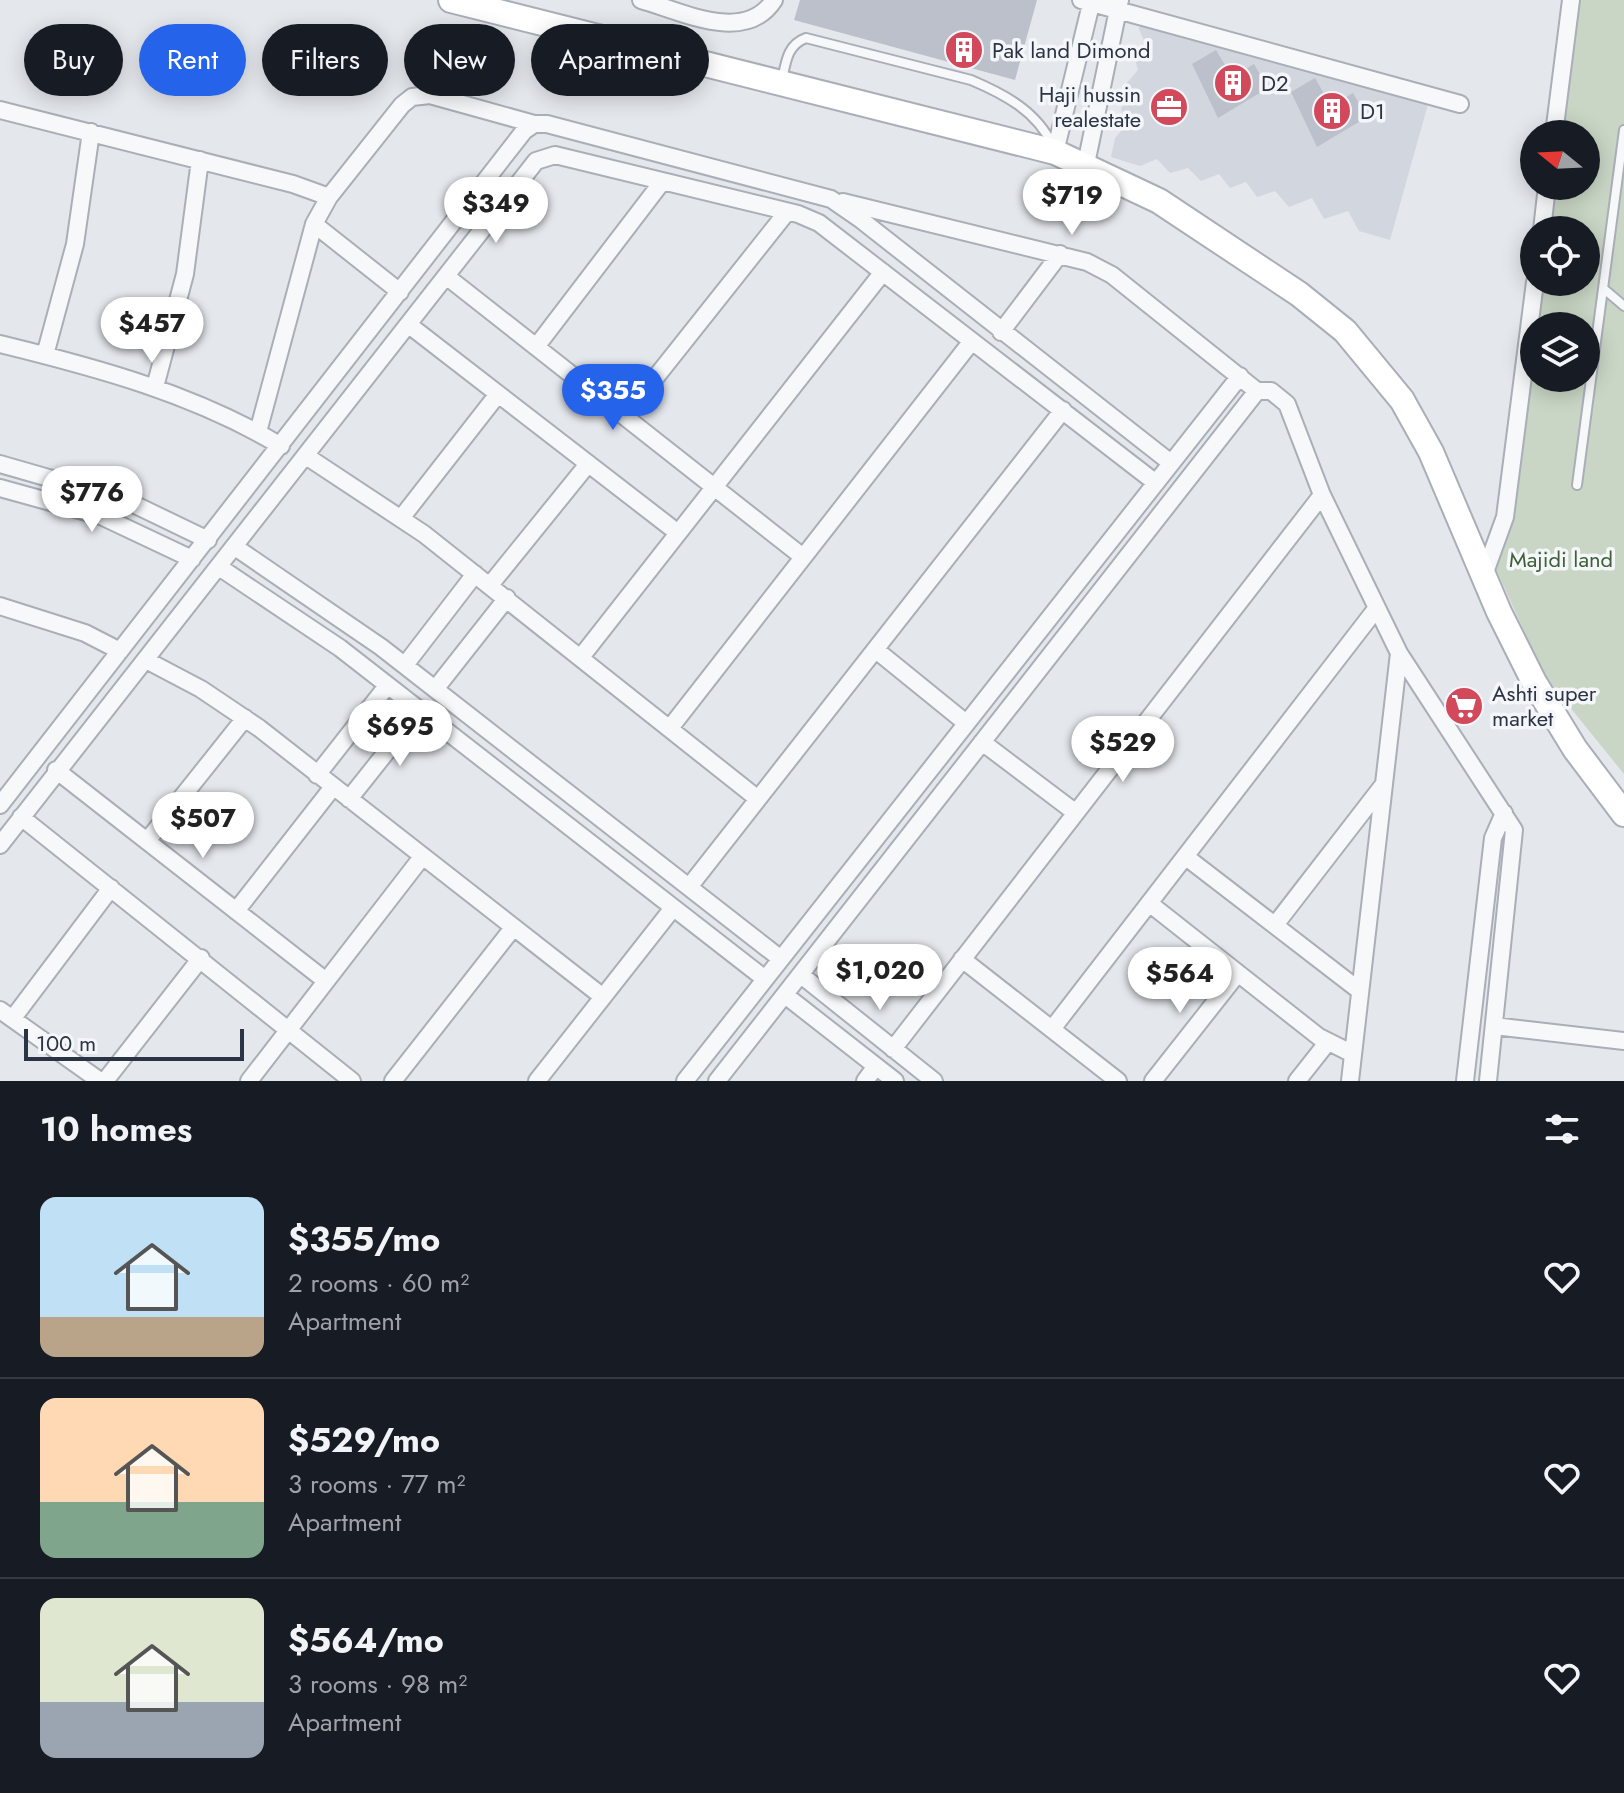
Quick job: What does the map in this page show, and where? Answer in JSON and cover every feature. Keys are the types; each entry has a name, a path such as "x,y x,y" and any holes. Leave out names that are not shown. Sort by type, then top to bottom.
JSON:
{"street":[{"path":"641,0 733,24 756,18 774,0"},
{"path":"1556,120 1571,0"},
{"path":"457,1 781,85 1007,137 1055,152 1159,201 1299,294 1366,353 1418,425 1515,647 1575,749 1624,814"},
{"path":"1055,152 1088,1 1120,4 1460,104"},
{"path":"1086,164 1120,4"},
{"path":"258,432 314,224 329,197 412,97 430,95 534,124 577,131 831,199 1060,254 1087,262 1112,275 1257,391 1271,391 1287,404 1322,495 1399,653 1514,830 1516,840 1488,1081"},
{"path":"0,110 293,184 329,197"},
{"path":"0,805 524,131 534,124"},
{"path":"45,355 75,244 91,132"},
{"path":"0,845 536,161 544,156 555,155 787,212 828,229 1156,483"},
{"path":"155,387 185,274 200,160"},
{"path":"536,347 662,182"},
{"path":"831,199 1171,463"},
{"path":"625,416 787,212"},
{"path":"314,224 400,292"},
{"path":"1001,332 1060,254"},
{"path":"581,657 883,272"},
{"path":"446,276 803,557"},
{"path":"1484,575 1505,517 1533,296"},
{"path":"409,325 678,533"},
{"path":"670,728 972,341"},
{"path":"0,344 155,387 258,432 281,446"},
{"path":"685,1081 1240,376"},
{"path":"717,1081 1257,391"},
{"path":"402,517 498,394"},
{"path":"689,887 1063,410"},
{"path":"306,456 402,517 758,799"},
{"path":"0,464 125,500 208,540"},
{"path":"490,585 588,464"},
{"path":"0,488 101,516 192,559"},
{"path":"893,1049 1322,495"},
{"path":"235,547 436,688 781,959"},
{"path":"219,567 317,631 765,979"},
{"path":"405,665 475,574"},
{"path":"436,688 507,598"},
{"path":"1052,1029 1376,609"},
{"path":"2,610 85,633 120,651"},
{"path":"876,650 966,723"},
{"path":"1350,1081 1399,653"},
{"path":"146,660 245,718 603,997"},
{"path":"317,775 387,686"},
{"path":"349,799 419,711"},
{"path":"147,841 245,718"},
{"path":"982,742 1076,813"},
{"path":"56,770 326,981"},
{"path":"1275,925 1384,784"},
{"path":"236,911 333,787"},
{"path":"1465,1081 1493,838 1504,813"},
{"path":"21,817 352,1081"},
{"path":"249,1081 422,857"},
{"path":"1186,857 1360,991"},
{"path":"111,888 6,1014 93,1079 201,958"},
{"path":"1149,903 1327,1043 1353,1054"},
{"path":"537,1081 673,908"},
{"path":"393,1081 513,928"},
{"path":"962,959 1118,1081"},
{"path":"1153,1081 1238,973"},
{"path":"801,975 934,1081"},
{"path":"785,995 895,1081"},
{"path":"1494,1026 1624,1041"},
{"path":"1297,1081 1327,1043"},
{"path":"865,1081 876,1066"}],"lane":[{"path":"781,85 789,51 797,41 806,38 971,80 990,88 1032,116 1047,133 1055,152"},
{"path":"1577,485 1624,130"},
{"path":"1604,289 1624,306"}],"shaded area":[{"path":"1143,15 1430,97 1390,240 1359,231 1348,211 1324,219 1312,198 1289,207 1275,191 1257,197 1246,182 1230,188 1219,174 1201,181 1188,168 1170,173 1157,159 1140,166 1111,157 1115,138 1126,125 1121,108 1133,98 1126,84 1138,70 1134,56 1145,43 1139,29"}],"green space":[{"name":"Majidi land","path":"1574,0 1624,0 1624,774 1544,675 1496,569 1521,392 1600,392 1600,312 1533,312 1535,296 1600,296 1600,216 1546,216 1548,200 1600,200 1600,120 1559,120"}],"building":[{"name":"Pak land Dimond","path":"800,0 1037,0 1015,80 794,20"},
{"name":"D2","path":"1216,50 1232,77 1254,64 1268,88 1218,118 1192,64"},
{"name":"D1","path":"1315,78 1331,106 1353,93 1367,117 1317,147 1291,92"}],"place":[{"name":"Pak land Dimond","path":"964,50"},
{"name":"D2","path":"1233,83"},
{"name":"Haji hussin realestate","path":"1169,107"},
{"name":"D1","path":"1332,111"},
{"name":"Ashti super market","path":"1464,706"}]}
